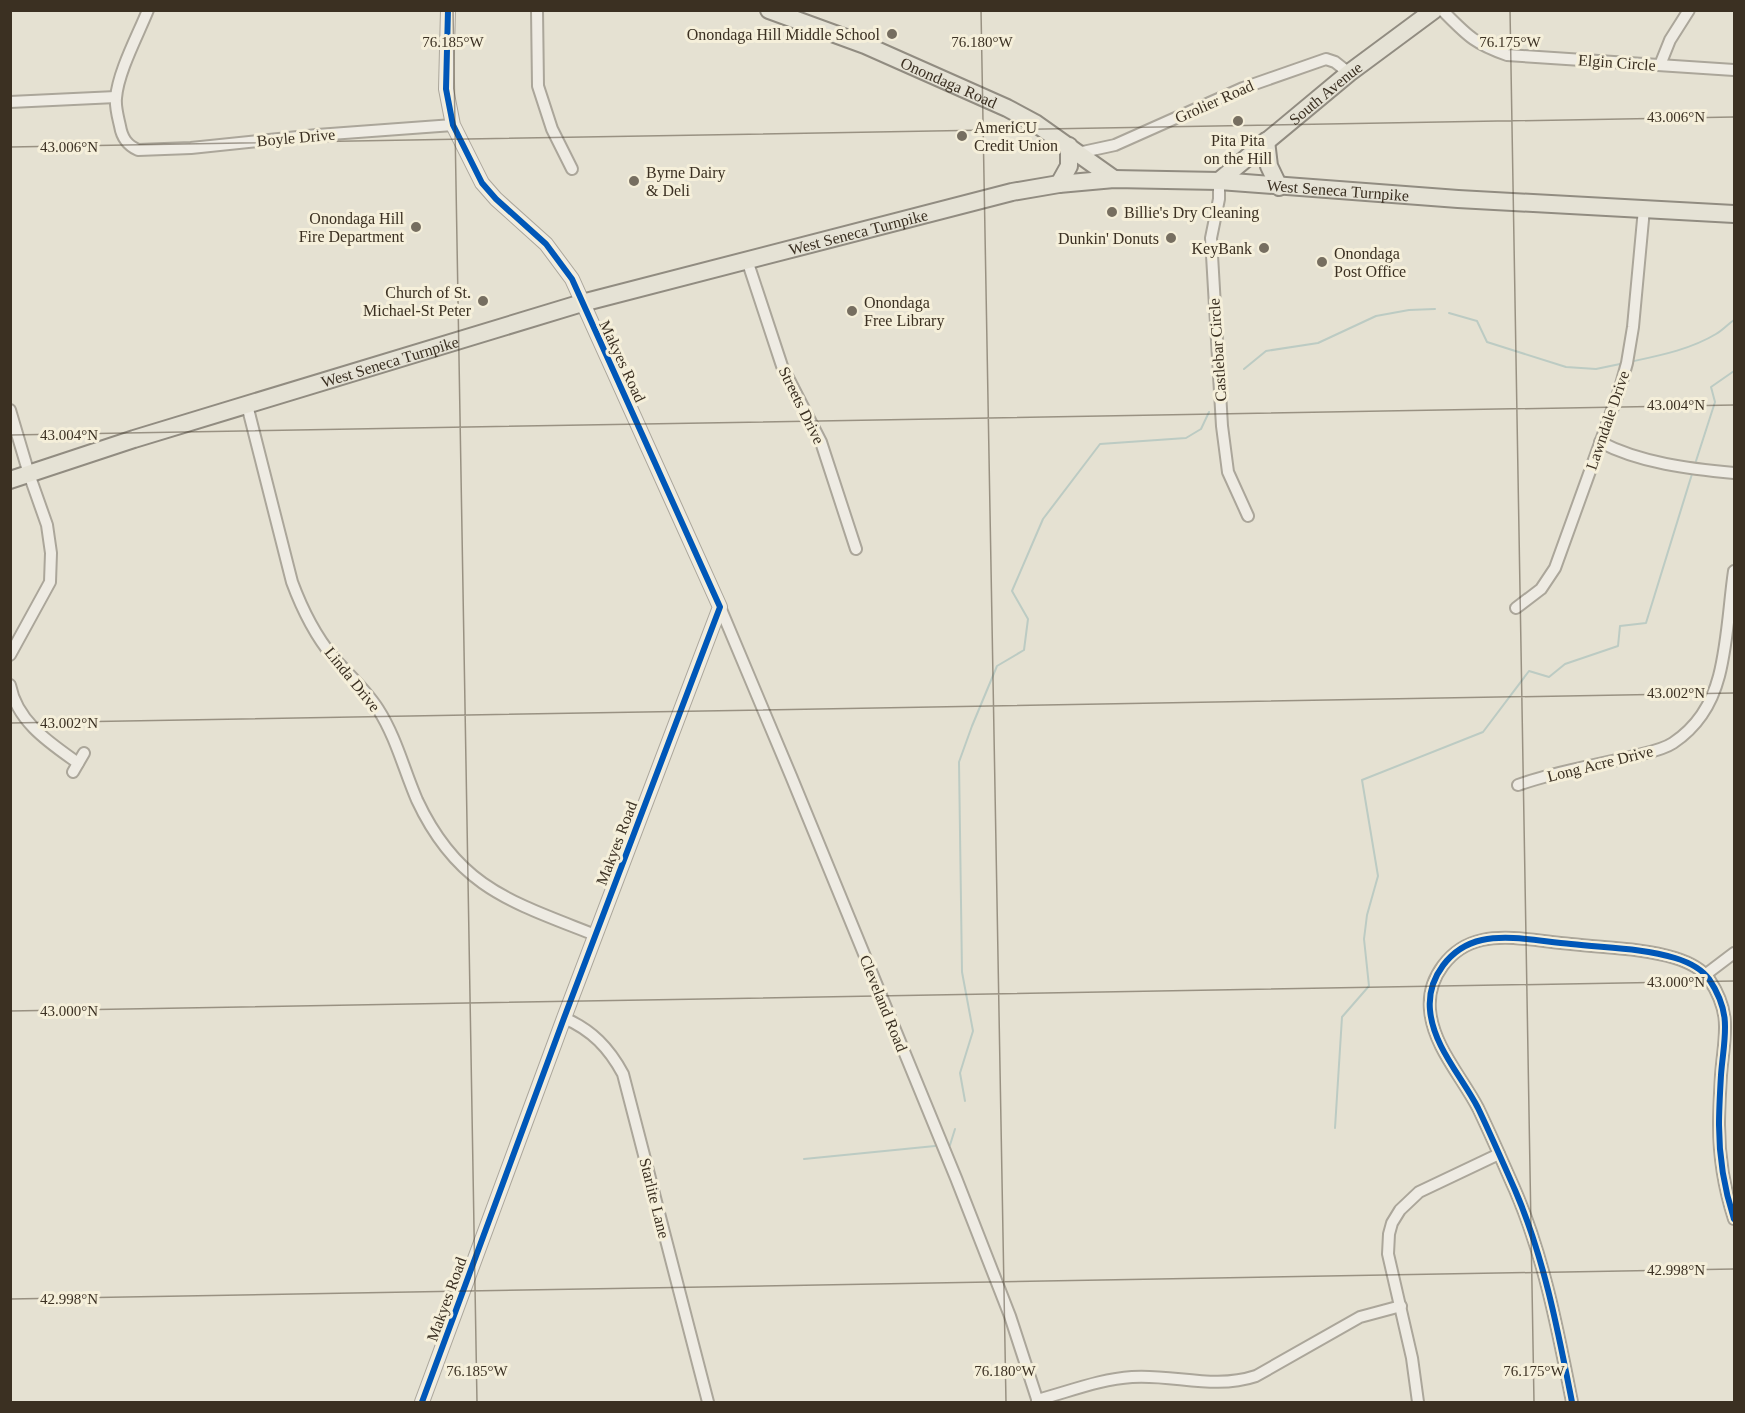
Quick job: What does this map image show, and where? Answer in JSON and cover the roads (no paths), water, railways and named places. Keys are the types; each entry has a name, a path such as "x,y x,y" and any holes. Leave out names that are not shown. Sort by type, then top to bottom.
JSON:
{"main road":[{"name":"Onondaga Road","path":"769,10 865,45 984,97 1035,123 1114,179"},
{"name":"South Avenue","path":"1219,181 1349,73 1434,10"},
{"path":"1266,141 1269,166 1279,187"},
{"path":"1059,184 1069,166 1073,149"},
{"name":"West Seneca Turnpike","path":"10,480 134,439 582,303 1012,192 1059,184 1114,179 1219,181 1279,187 1734,214"}],"street":[{"path":"10,102 116,97 120,79 148,10"},
{"name":"Makyes Road","path":"422,1402 595,935 720,608 572,279 546,244 496,199 482,183 453,125 446,89 448,10"},
{"path":"537,10 538,86 545,110 572,169"},
{"name":"Elgin Circle","path":"1442,10 1469,38 1484,47 1507,55 1734,70"},
{"path":"1660,65 1670,40 1689,10"},
{"name":"Grolier Road","path":"1073,149 1115,145 1254,83 1326,59 1335,62 1349,73"},
{"name":"Boyle Drive","path":"116,97 124,139 130,147 138,150 190,148 317,135 453,125"},
{"name":"Castlebar Circle","path":"1219,181 1219,199 1210,238 1222,426 1228,472 1248,516"},
{"name":"Lawndale Drive","path":"1516,608 1541,588 1555,568 1620,388 1633,327 1644,210"},
{"name":"Streets Drive","path":"747,260 782,366 821,442 855,549"},
{"name":"Linda Drive","path":"247,405 292,582 302,609 332,656 374,703 385,720 413,791 427,821 442,845 468,873 495,892 513,902 595,935"},
{"path":"10,410 47,525 51,553 50,582 10,656"},
{"path":"1600,442 1617,451 1652,461 1734,473"},
{"name":"Long Acre Drive","path":"1518,785 1553,774 1654,751 1672,744 1691,728 1703,713 1719,675 1734,571"},
{"name":"Cleveland Road","path":"720,608 956,1178 1010,1316 1038,1401"},
{"path":"10,685 22,715 47,741 78,762"},
{"path":"1572,1402 1544,1275 1528,1223 1478,1108 1433,1028 1429,1009 1431,987 1444,963 1464,947 1482,940 1511,938 1647,952 1686,962 1706,975 1720,1001 1725,1020 1726,1038 1721,1074 1719,1126 1725,1184 1734,1219"},
{"path":"1706,975 1734,953"},
{"name":"Starlite Lane","path":"564,1018 581,1025 603,1043 615,1058 623,1074 708,1402"},
{"path":"1418,1402 1412,1358 1388,1254 1392,1223 1400,1210 1419,1192 1499,1155"},
{"path":"1038,1401 1098,1383 1130,1377 1215,1383 1240,1382 1256,1376 1360,1317 1401,1306"}],"waterway":[{"path":"1244,369 1266,351 1318,343 1376,316 1409,310 1435,309"},
{"path":"1449,313 1477,321 1487,342 1566,367 1596,369 1620,364"},
{"path":"1634,361 1697,344 1719,332 1734,320"},
{"path":"1696,461 1715,402 1711,387 1734,371"},
{"path":"965,1101 960,1073 973,1031 962,972 959,762 997,666 1024,650 1028,619 1012,591 1043,519 1100,444 1186,438 1201,429 1209,412"},
{"path":"1335,1128 1342,1017 1369,986 1364,939 1367,915 1378,876 1362,780 1483,732 1529,671 1549,677 1565,664 1618,646 1620,626 1646,623 1692,474"},
{"path":"950,1145 955,1129"},
{"path":"804,1159 935,1146"}],"place":[{"name":"Onondaga Hill Middle School","path":"892,34"},
{"name":"Pita Pita on the Hill","path":"1238,121"},
{"name":"AmeriCU Credit Union","path":"962,136"},
{"name":"Byrne Dairy & Deli","path":"634,181"},
{"name":"Billie's Dry Cleaning","path":"1112,212"},
{"name":"Onondaga Hill Fire Department","path":"416,227"},
{"name":"Dunkin' Donuts","path":"1171,238"},
{"name":"KeyBank","path":"1264,248"},
{"name":"Onondaga Post Office","path":"1322,262"},
{"name":"Church of St. Michael-St Peter","path":"483,301"},
{"name":"Onondaga Free Library","path":"852,311"}]}
